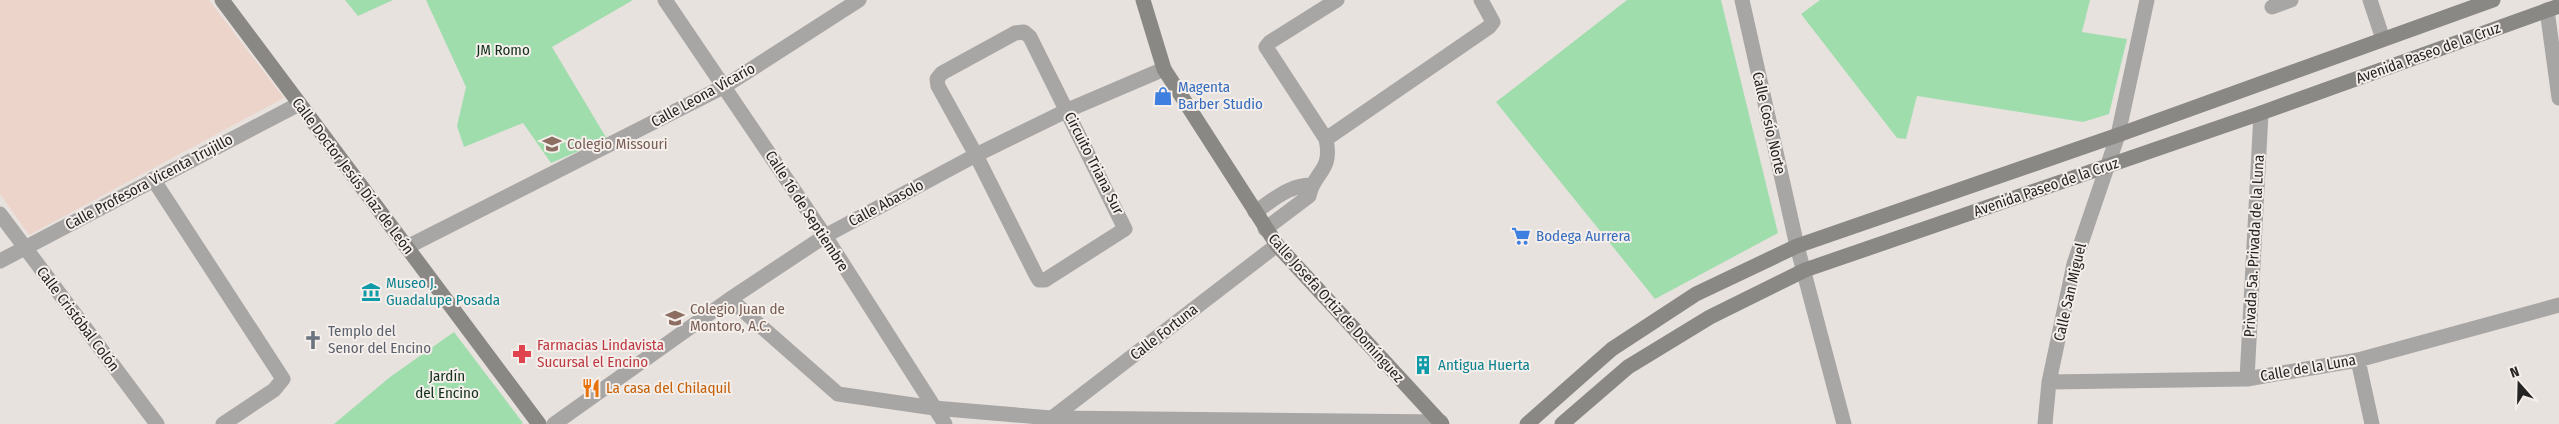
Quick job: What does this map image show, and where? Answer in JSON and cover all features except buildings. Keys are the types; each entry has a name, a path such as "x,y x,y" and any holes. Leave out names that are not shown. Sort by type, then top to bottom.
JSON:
{"main road":[{"name":"Calle Doctor Jesús Díaz de León","path":"222,0 538,424"},
{"name":"Calle Josefa Ortiz de Domínguez","path":"1143,0 1164,69 1276,245 1442,423"},
{"name":"Avenida Paseo de la Cruz","path":"1526,424 1612,349 1696,294 1797,246 2118,135 2493,0"},
{"name":"Avenida Paseo de la Cruz","path":"1562,424 1628,367 1710,317 1805,270 2261,113 2553,8"}],"street":[{"name":"Calle 16 de Septiembre","path":"665,0 825,236 945,424"},
{"name":"Calle Leona Vicario","path":"407,247 725,86 858,0"},
{"path":"1265,229 1302,204 1309,196 1312,185 1325,169 1328,154 1326,139 1266,47 1270,42 1337,0"},
{"path":"1326,139 1489,27 1493,22 1492,16 1481,0"},
{"name":"Calle Cosío Norte","path":"1742,0 1797,246 1805,270 1844,424"},
{"name":"Calle San Miguel","path":"2045,424 2050,382 2074,264 2118,135 2147,0"},
{"path":"2272,7 2291,0"},
{"path":"2370,0 2382,39"},
{"path":"2553,8 2559,98"},
{"name":"Circuito Triana Sur","path":"1024,32 1030,37 1068,110 1125,229 1046,280 1040,280 976,155 938,86 937,79 942,73 1015,33 1024,32"},
{"name":"Calle Abasolo","path":"554,424 730,300 825,236 976,155 1068,110 1164,69"},
{"name":"Calle Profesora Vicenta Trujillo","path":"0,261 299,104"},
{"name":"Privada 5a. Privada de la Luna","path":"2247,378 2261,113"},
{"path":"153,179 283,379 274,390 223,424"},
{"path":"1255,212 1292,188 1312,185"},
{"name":"Calle Cristóbal Colón","path":"0,214 157,424"},
{"name":"Calle Fortuna","path":"1052,418 1276,245"},
{"path":"730,300 838,394 934,408 1052,418 1442,423"},
{"name":"Calle de la Luna","path":"2050,382 2247,378 2358,360 2559,305"},
{"path":"2358,360 2372,424"}],"shaded area":[{"path":"0,0 209,0 284,98 29,235 0,194"}],"green space":[{"path":"345,0 393,0 358,16"},
{"name":"JM Romo","path":"426,0 633,0 552,47 607,139 551,163 523,123 464,147 457,126 466,87"},
{"path":"1627,0 1721,0 1778,233 1655,299 1496,102"},
{"path":"1820,0 2090,0 2082,32 2127,39 2109,114 2083,122 1917,96 1906,139 1897,138 1801,14"},
{"name":"Jardín del Encino","path":"454,332 523,423 334,424 390,377"}],"place":[{"name":"Magenta Barber Studio","path":"1163,96"},
{"name":"Colegio Missouri","path":"552,144"},
{"name":"Bodega Aurrera","path":"1521,236"},
{"name":"Museo J. Guadalupe Posada","path":"371,292"},
{"name":"Colegio Juan de Montoro, A.C.","path":"675,318"},
{"name":"Templo del Senor del Encino","path":"313,340"},
{"name":"Farmacias Lindavista Sucursal el Encino","path":"522,354"},
{"name":"Antigua Huerta","path":"1423,365"},
{"name":"La casa del Chilaquil","path":"591,388"}]}
